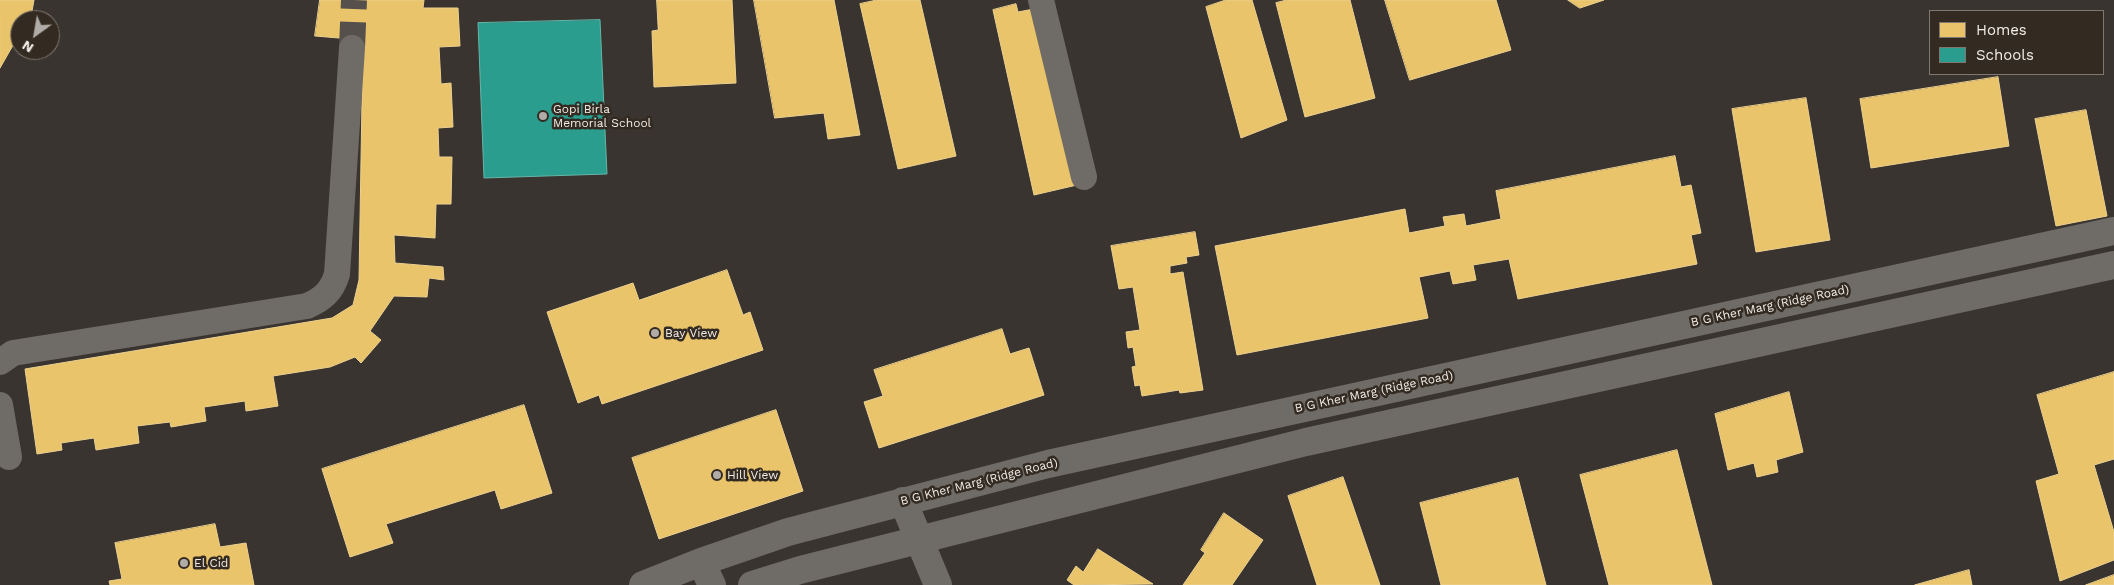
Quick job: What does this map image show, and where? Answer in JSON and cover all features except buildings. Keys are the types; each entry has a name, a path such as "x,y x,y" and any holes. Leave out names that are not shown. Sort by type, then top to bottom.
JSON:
{"street":[{"path":"1041,0 1084,178"},
{"path":"0,362 13,353 307,306 327,295 334,284 337,274 352,48"},
{"name":"B G Kher Marg (Ridge Road)","path":"644,585 706,573 788,532 1048,464 2114,231"},
{"path":"752,585 796,577 918,540 1306,442 2114,265"},
{"path":"0,405 8,458"},
{"path":"903,501 938,585"},
{"path":"788,532 796,577"}],"tunnel":[{"path":"352,48 354,0"}],"place":[{"name":"Gopi Birla Memorial School","path":"543,116"},
{"name":"Bay View","path":"655,333"},
{"name":"Hill View","path":"717,475"},
{"name":"El Cid","path":"184,563"}]}
